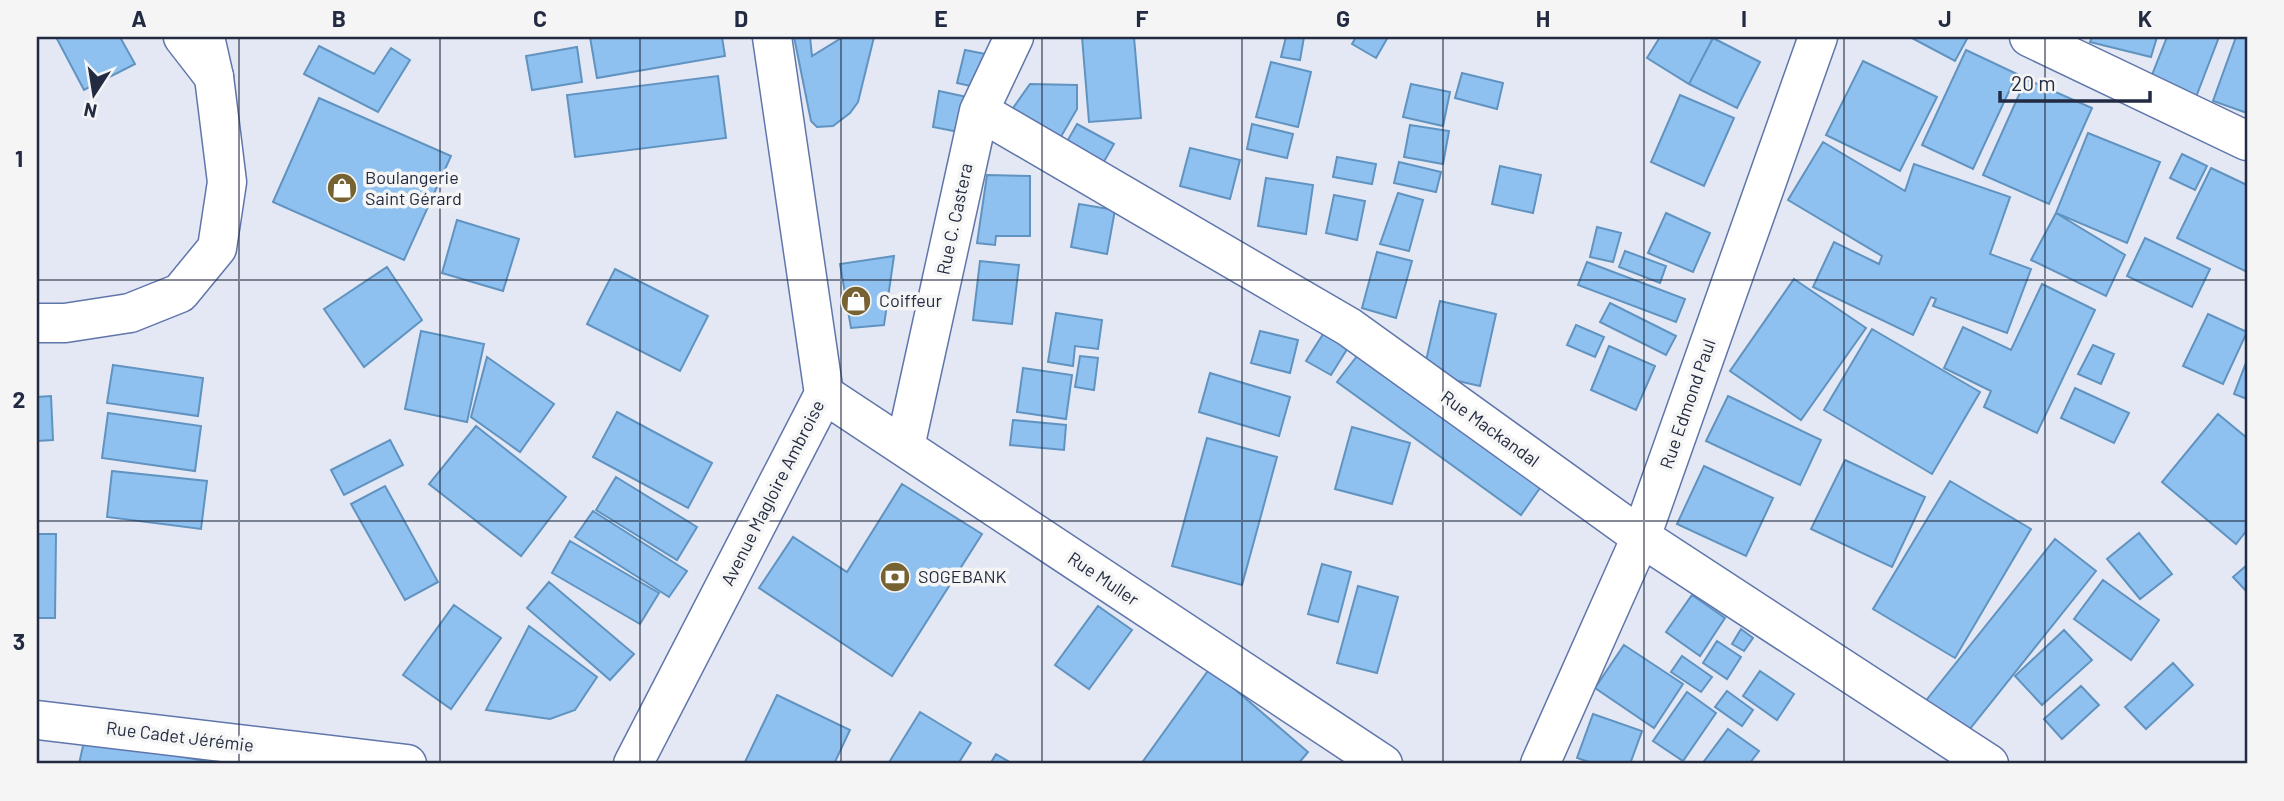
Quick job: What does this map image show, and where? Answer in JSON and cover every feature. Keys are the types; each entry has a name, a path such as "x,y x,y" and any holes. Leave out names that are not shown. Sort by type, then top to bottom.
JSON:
{"street":[{"path":"183,37 214,77"},
{"path":"37,323 65,323 130,313 180,293 217,248 227,182 214,77 205,37"},
{"name":"Avenue Magloire Ambroise","path":"633,764 824,394 772,37"},
{"name":"Rue C. Castera","path":"905,447 979,111 1014,37"},
{"name":"Rue Edmond Paul","path":"1540,764 1641,537 1818,37"},
{"path":"2029,37 2247,141"},
{"name":"Rue Mackandal","path":"979,111 1349,327 1641,537 1989,764"},
{"name":"Rue Muller","path":"824,394 1383,764"},
{"name":"Rue Cadet Jérémie","path":"37,721 407,764"}],"building":[{"path":"56,37 120,37 135,64 84,90"},
{"path":"590,37 722,37 725,56 597,78"},
{"path":"794,37 810,37 812,56 843,37 874,37 858,102 850,113 833,126 817,127 811,121"},
{"path":"1082,37 1134,37 1141,118 1089,122"},
{"path":"1286,37 1304,37 1300,60 1281,57"},
{"path":"1356,37 1388,37 1376,58 1352,44"},
{"path":"1660,37 1713,38 1689,84 1647,58"},
{"path":"1910,37 1968,37 1955,61"},
{"path":"2092,37 2157,37 2151,57 2090,42"},
{"path":"2167,37 2219,37 2196,97 2150,80"},
{"path":"2236,37 2247,37 2247,113 2213,101"},
{"path":"1713,38 1760,62 1737,108 1689,84"},
{"path":"319,46 374,74 391,48 410,60 378,112 304,74"},
{"path":"577,47 582,82 532,90 526,56"},
{"path":"965,50 991,55 984,89 957,83"},
{"path":"1966,50 2017,74 1973,169 1922,145"},
{"path":"1863,61 1937,97 1900,171 1826,135"},
{"path":"1271,62 1311,72 1298,127 1256,117"},
{"path":"1462,73 1503,83 1497,109 1455,98"},
{"path":"718,76 726,138 575,157 567,95"},
{"path":"2026,79 2092,108 2049,204 1983,175"},
{"path":"1030,84 1077,85 1077,109 1059,140 1008,115"},
{"path":"1411,84 1450,92 1443,126 1403,117"},
{"path":"939,91 967,97 959,132 933,127"},
{"path":"1680,95 1734,118 1704,186 1651,162"},
{"path":"319,98 451,156 404,260 273,202"},
{"path":"1077,124 1114,144 1102,165 1065,145"},
{"path":"1252,124 1293,134 1287,158 1247,149"},
{"path":"1410,125 1449,131 1443,164 1404,157"},
{"path":"2088,133 2160,162 2127,243 2056,213"},
{"path":"1823,142 1905,191 1914,164 2010,197 1990,254 2031,269 2007,333 1933,306 1936,299 1931,297 1913,335 1813,287 1834,242 1879,264 1882,256 1788,200"},
{"path":"1190,148 1240,160 1230,199 1180,186"},
{"path":"2182,154 2207,166 2195,190 2170,178"},
{"path":"1337,157 1376,164 1372,184 1333,177"},
{"path":"1399,162 1441,172 1436,192 1394,183"},
{"path":"1500,166 1541,175 1533,213 1492,204"},
{"path":"2211,168 2247,185 2247,272 2177,238"},
{"path":"987,175 1030,176 1030,236 996,236 995,245 977,243"},
{"path":"1266,178 1313,185 1306,234 1258,226"},
{"path":"1398,193 1423,200 1409,251 1380,244"},
{"path":"1334,195 1365,201 1357,240 1326,233"},
{"path":"1079,204 1115,210 1107,254 1071,247"},
{"path":"1666,213 1710,233 1693,272 1648,253"},
{"path":"2056,213 2125,255 2106,296 2031,260"},
{"path":"457,220 519,239 503,291 442,273"},
{"path":"1597,227 1621,233 1613,262 1590,257"},
{"path":"2145,238 2210,269 2192,307 2127,276"},
{"path":"1625,251 1666,266 1660,283 1619,267"},
{"path":"1377,252 1412,261 1396,318 1362,308"},
{"path":"894,256 884,325 851,328 840,264"},
{"path":"980,261 1019,265 1012,324 973,320"},
{"path":"1587,262 1685,299 1676,322 1578,285"},
{"path":"387,267 422,320 364,367 324,309"},
{"path":"615,269 708,316 680,371 587,324"},
{"path":"1794,279 1866,328 1801,420 1730,371"},
{"path":"2042,284 2095,310 2037,433 1984,407 1991,391 1944,368 1963,327 2011,350"},
{"path":"1440,301 1496,314 1480,386 1423,373"},
{"path":"1610,303 1676,336 1666,355 1600,322"},
{"path":"1056,313 1102,320 1098,349 1075,346 1073,366 1048,362"},
{"path":"2208,314 2247,332 2223,384 2183,366"},
{"path":"1576,325 1604,337 1595,357 1567,345"},
{"path":"1872,329 1980,392 1932,474 1824,410"},
{"path":"421,331 484,344 467,422 405,409"},
{"path":"1260,331 1298,340 1290,373 1251,363"},
{"path":"1325,331 1349,346 1331,375 1306,361"},
{"path":"2093,345 2114,354 2101,384 2078,374"},
{"path":"1609,346 1655,366 1636,410 1591,390"},
{"path":"1364,347 1547,478 1521,515 1337,382"},
{"path":"1080,356 1098,358 1094,390 1075,387"},
{"path":"487,357 554,404 520,452 471,417"},
{"path":"2247,360 2247,399 2234,394"},
{"path":"113,365 203,378 198,416 107,403"},
{"path":"1023,368 1072,375 1066,419 1017,412"},
{"path":"1210,373 1290,397 1279,436 1199,412"},
{"path":"2075,388 2129,413 2114,443 2061,418"},
{"path":"51,396 53,440 37,441 37,397"},
{"path":"1728,396 1821,440 1800,485 1706,441"},
{"path":"617,412 712,463 688,508 593,457"},
{"path":"108,413 201,426 195,471 102,458"},
{"path":"2218,414 2247,438 2247,530 2236,544 2162,482"},
{"path":"1013,420 1066,425 1064,450 1010,445"},
{"path":"476,426 566,497 521,556 429,484"},
{"path":"1352,427 1410,443 1392,504 1335,489"},
{"path":"1207,438 1277,457 1242,585 1172,566"},
{"path":"390,440 403,465 344,495 331,470"},
{"path":"1845,460 1925,497 1892,567 1811,529"},
{"path":"1704,466 1773,498 1746,556 1677,524"},
{"path":"112,471 207,481 201,529 107,517"},
{"path":"616,477 697,527 677,560 596,510"},
{"path":"1950,481 2031,529 1955,658 1873,609"},
{"path":"902,484 982,534 892,676 759,588 793,537 847,572"},
{"path":"385,486 438,582 405,600 351,504"},
{"path":"593,511 687,571 669,597 575,537"},
{"path":"2139,533 2172,574 2140,599 2107,559"},
{"path":"37,534 56,534 55,618 37,618"},
{"path":"2055,539 2096,571 1961,740 1920,708"},
{"path":"570,541 659,593 640,624 552,573"},
{"path":"1322,564 1351,572 1338,622 1308,614"},
{"path":"2247,565 2247,592 2233,577"},
{"path":"2103,580 2159,620 2131,660 2074,619"},
{"path":"549,582 634,654 610,680 527,608"},
{"path":"1358,586 1398,597 1377,673 1337,663"},
{"path":"1692,595 1725,618 1700,656 1666,632"},
{"path":"454,605 501,638 451,709 403,675"},
{"path":"1098,606 1132,630 1089,689 1055,665"},
{"path":"529,626 597,677 575,710 550,719 486,710"},
{"path":"1741,629 1753,638 1744,651 1732,644"},
{"path":"2064,630 2092,660 2042,705 2015,676"},
{"path":"1717,641 1741,657 1727,679 1703,663"},
{"path":"1624,645 1683,684 1654,728 1595,688"},
{"path":"1682,656 1712,677 1701,692 1671,672"},
{"path":"2173,663 2193,685 2146,729 2125,707"},
{"path":"1210,668 1308,752 1298,764 1141,764"},
{"path":"1760,671 1794,694 1777,720 1743,696"},
{"path":"2081,686 2099,705 2062,739 2044,719"},
{"path":"1727,691 1753,710 1742,726 1715,707"},
{"path":"1687,692 1716,713 1683,761 1653,741"},
{"path":"777,695 850,730 834,764 744,764"},
{"path":"920,712 971,743 958,764 888,764"},
{"path":"1593,714 1642,731 1630,764 1595,764 1577,758"},
{"path":"1728,729 1759,751 1749,764 1702,764"},
{"path":"85,737 219,764 79,764"},
{"path":"996,754 1013,764 990,764"}],"place":[{"name":"Boulangerie Saint Gérard","path":"342,188"},
{"name":"Coiffeur","path":"856,301"},
{"name":"SOGEBANK","path":"895,577"}]}
